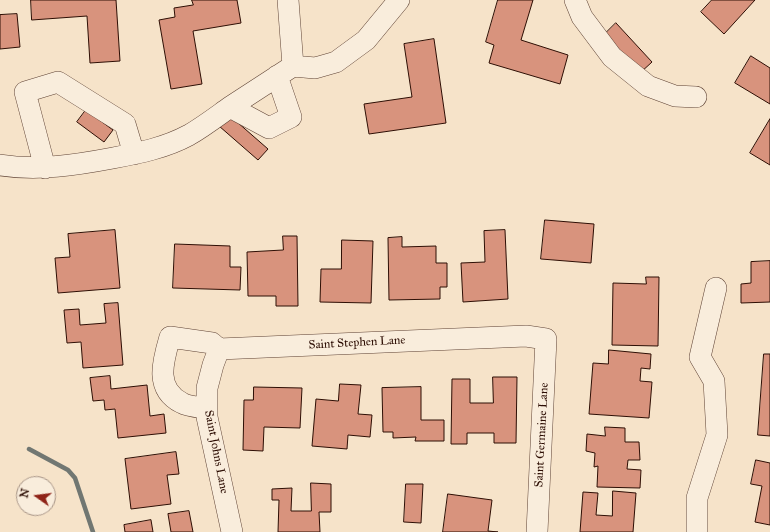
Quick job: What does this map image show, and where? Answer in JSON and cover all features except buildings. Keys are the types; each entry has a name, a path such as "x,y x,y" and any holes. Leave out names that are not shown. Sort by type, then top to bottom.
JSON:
{"street":[{"path":"230,107 269,128 291,117 285,71 288,0"},
{"path":"0,165 45,168 82,164 162,147 189,135 285,71 316,68 336,62 366,40 399,0"},
{"path":"575,0 582,17 612,57 642,82 648,86 675,96 696,97"},
{"path":"45,168 25,92 58,82 125,124 134,154"},
{"path":"697,532 697,498 716,435 714,381 700,357 716,288"},
{"name":"Saint Stephen Lane","path":"207,408 183,404 168,394 162,374 163,361 170,337 212,343 219,349 526,336 546,339"},
{"name":"Saint Germaine Lane","path":"537,532 546,339"},
{"name":"Saint Johns Lane","path":"219,349 207,388 207,417 232,532"}],"waterway":[{"path":"29,449 68,470 75,478 93,532"}]}
